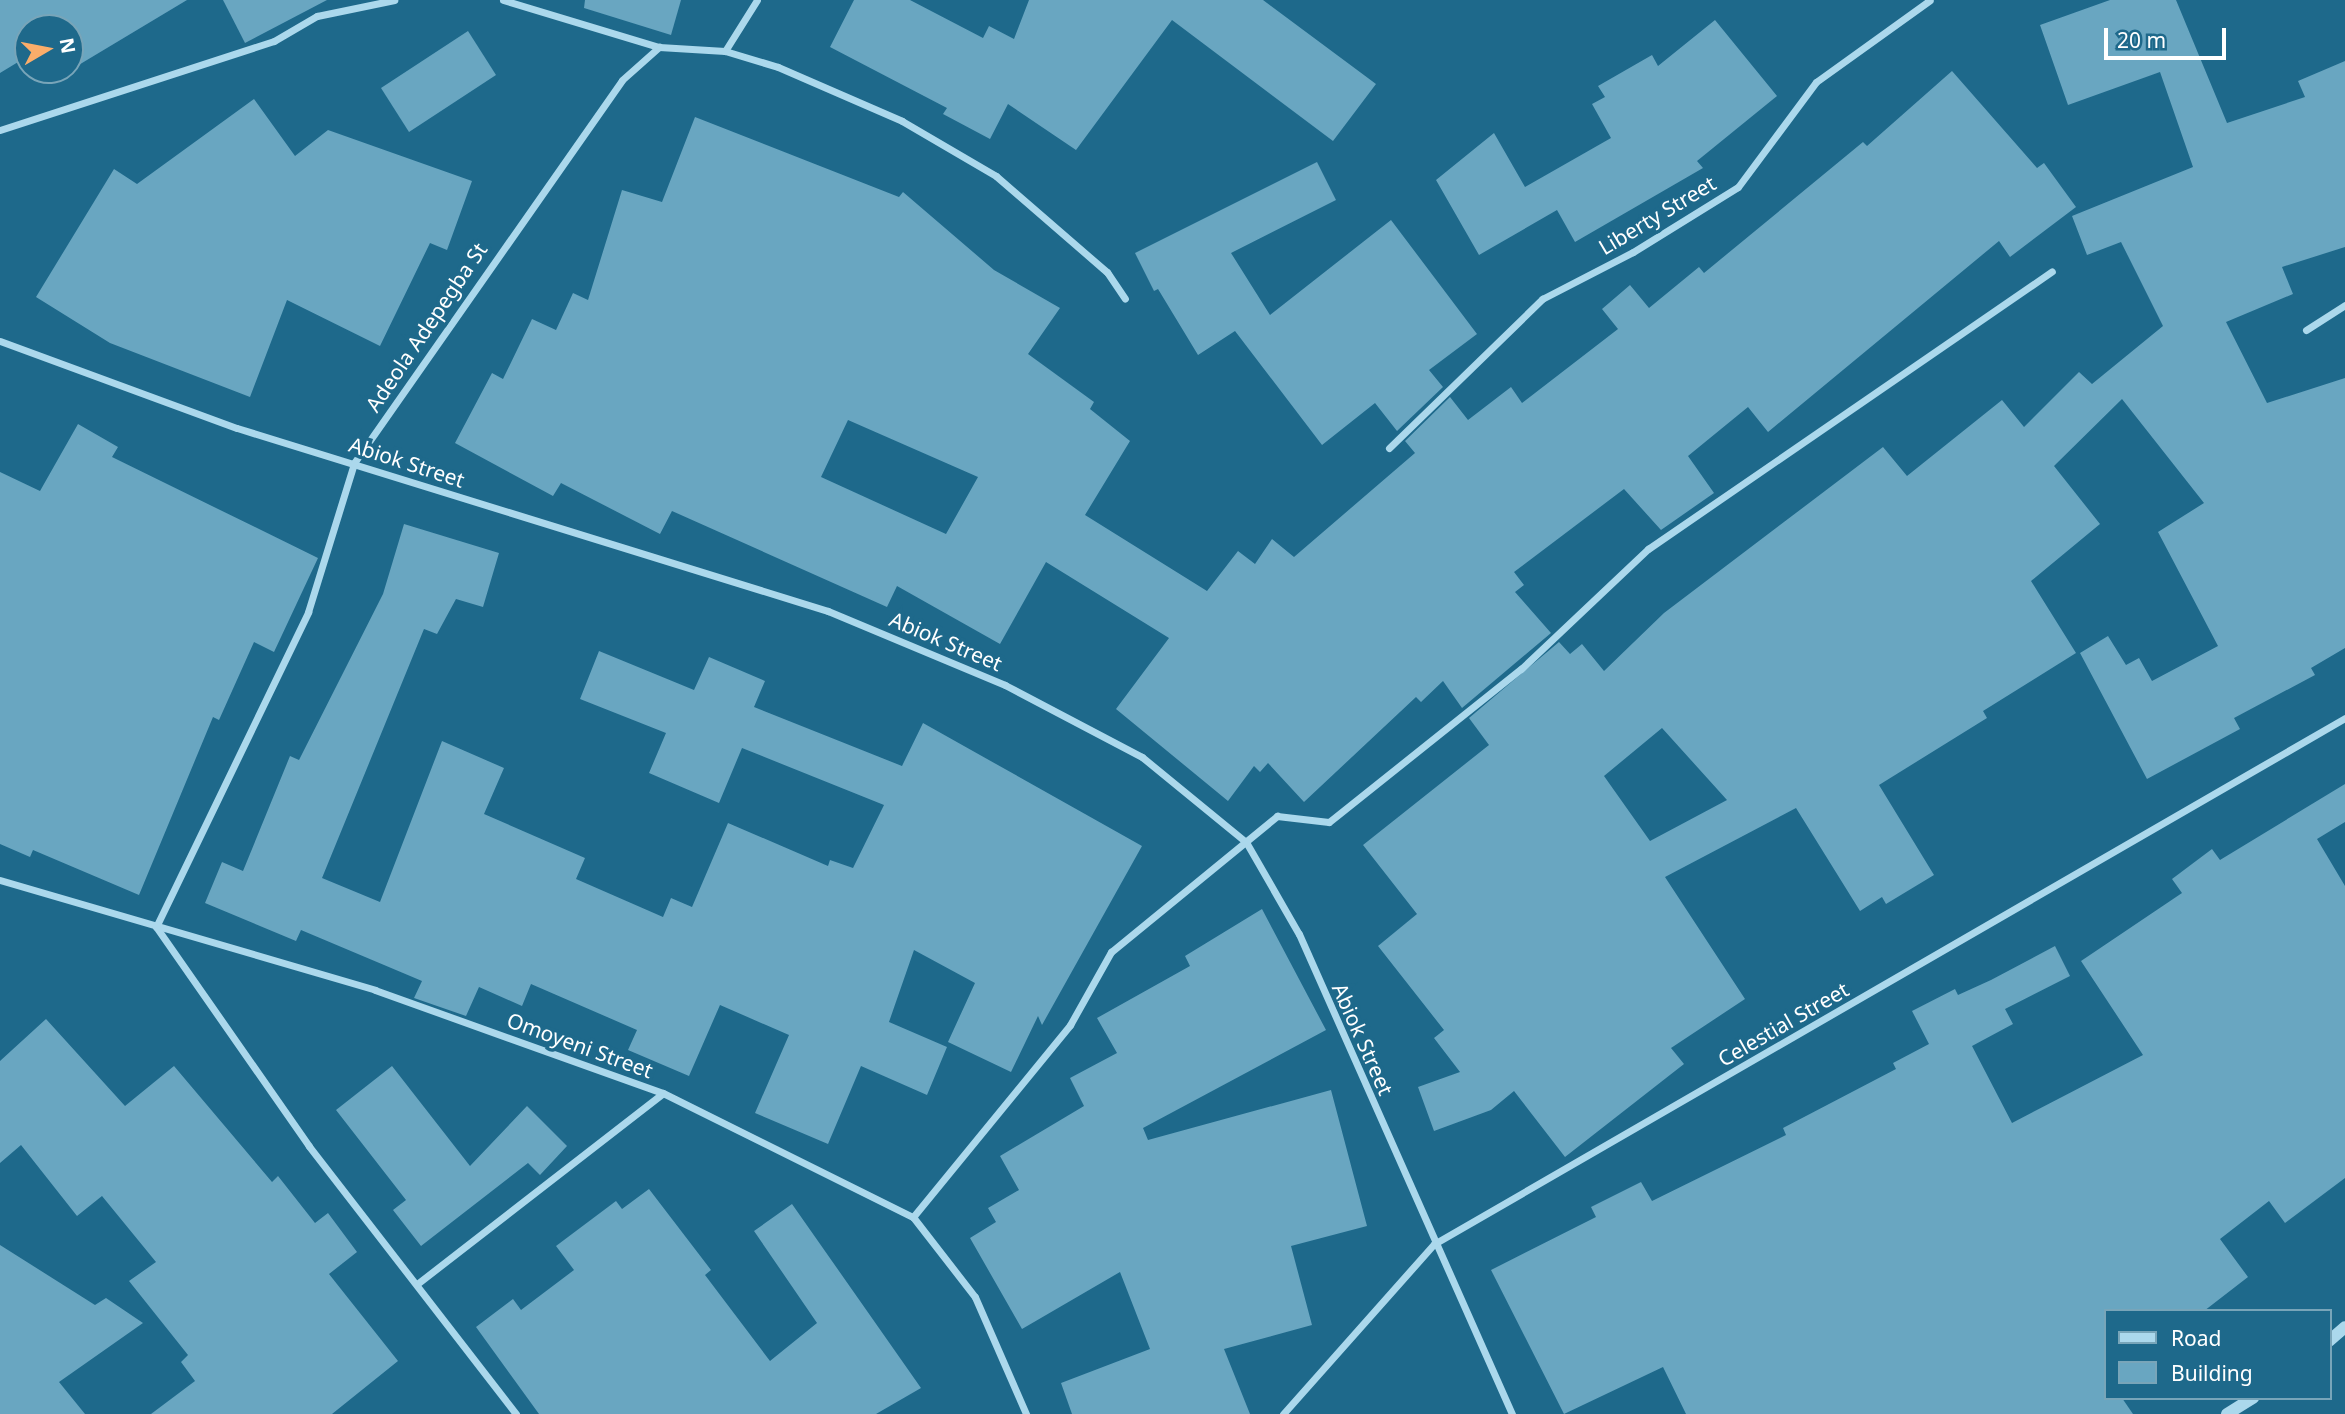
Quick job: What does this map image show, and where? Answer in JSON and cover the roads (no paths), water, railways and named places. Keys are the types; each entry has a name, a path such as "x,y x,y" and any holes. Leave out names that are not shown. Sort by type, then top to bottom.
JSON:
{"street":[{"path":"0,130 274,41 317,16 394,0"},
{"path":"503,0 659,47 725,51 902,121 986,170 1107,272 1125,299"},
{"path":"725,51 757,0"},
{"name":"Liberty Street","path":"1389,448 1542,299 1633,252 1738,187 1816,82 1930,0"},
{"name":"Adeola Adepegba St","path":"156,928 308,612 354,463 614,92 659,47"},
{"path":"913,1217 1070,1026 1111,952 1277,816 1329,822 1521,669 1648,550 2052,271"},
{"path":"2306,330 2345,305"},
{"name":"Abiok Street","path":"0,341 237,428 828,611 1005,685 1142,757 1247,842 1298,934 1512,1414"},
{"name":"Celestial Street","path":"1283,1414 1434,1244 2345,718"},
{"name":"Omoyeni Street","path":"0,880 156,928 375,990 663,1093 913,1217 975,1297 1026,1414"},
{"path":"156,928 309,1146 516,1414"},
{"path":"417,1284 663,1093"},
{"path":"2331,1339 2345,1327"},
{"path":"2227,1414 2250,1400"}]}
